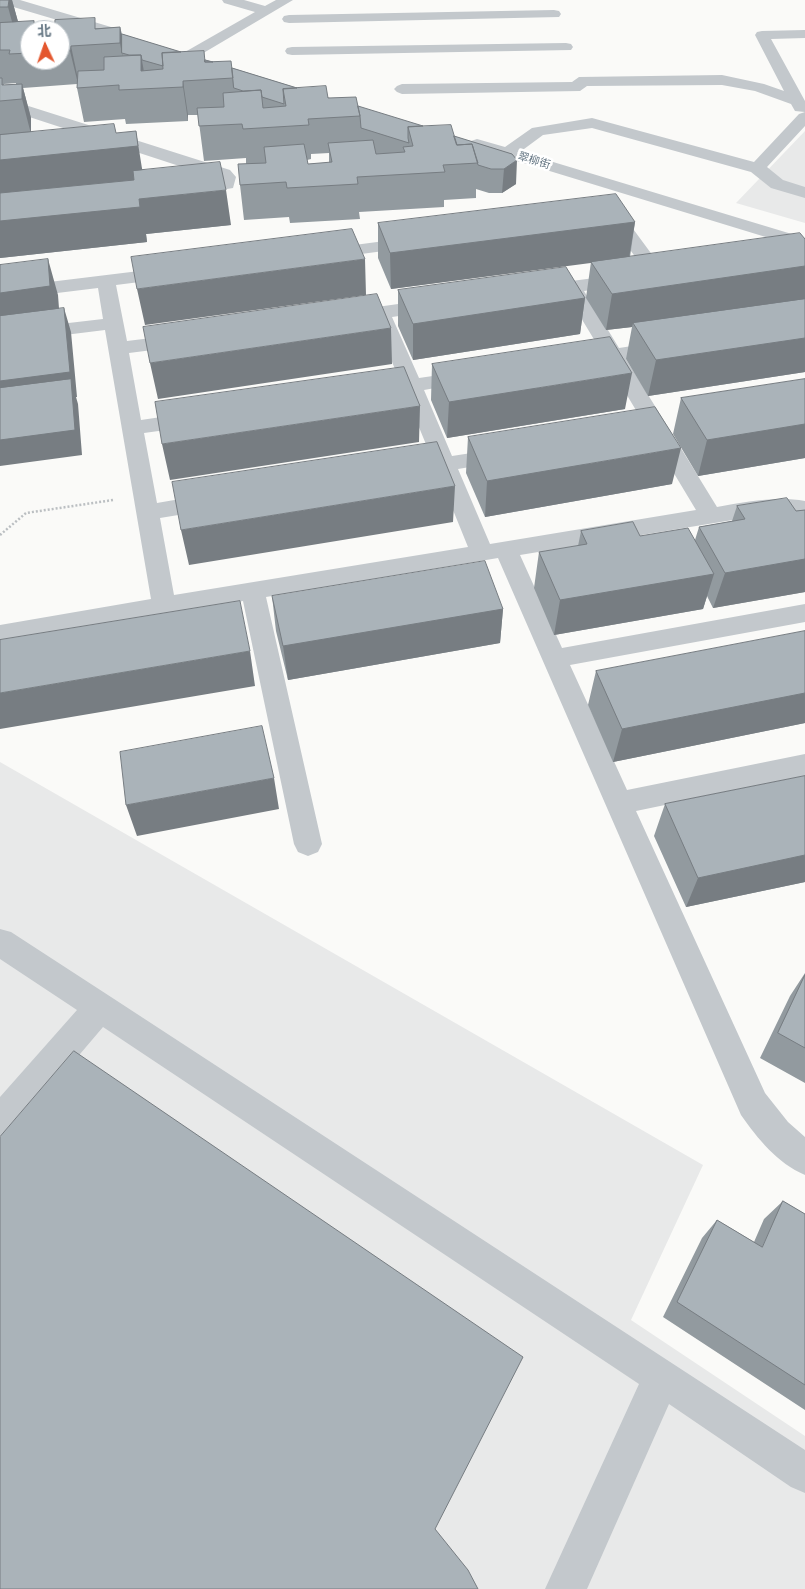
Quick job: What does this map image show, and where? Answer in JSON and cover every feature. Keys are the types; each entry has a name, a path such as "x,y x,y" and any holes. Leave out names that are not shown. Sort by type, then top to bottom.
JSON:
{"street":[{"path":"5,0 124,36"},
{"path":"229,0 266,11"},
{"path":"190,55 286,0"},
{"path":"432,0 434,16"},
{"path":"289,19 414,17 552,7 592,123"},
{"path":"414,17 417,49"},
{"path":"70,26 78,22"},
{"path":"757,168 805,116 762,35 805,34"},
{"path":"292,51 566,47"},
{"path":"171,50 208,61"},
{"path":"402,89 722,80 758,87 797,100"},
{"path":"0,106 13,106 224,174 228,177 227,184 222,186 173,192"},
{"path":"508,153 538,130 592,123 757,168 777,184 805,192"},
{"name":"翠柳街","path":"461,139 805,244"},
{"path":"88,146 127,143"},
{"path":"524,294 667,274 620,224 610,220 588,221"},
{"path":"303,256 431,240"},
{"path":"0,294 185,271"},
{"path":"106,281 164,606"},
{"path":"572,287 711,516"},
{"path":"332,319 448,304"},
{"path":"381,313 445,464 554,659 752,1104 778,1136 790,1148 805,1158"},
{"path":"0,338 114,323"},
{"path":"118,348 206,336"},
{"path":"565,362 680,344"},
{"path":"354,394 488,374"},
{"path":"132,428 209,416"},
{"path":"387,473 522,452"},
{"path":"146,504 234,498"},
{"path":"0,634 769,506 805,508"},
{"path":"253,591 308,844"},
{"path":"554,659 805,613"},
{"path":"618,803 805,765"},
{"path":"0,942 805,1473"},
{"path":"0,1122 100,1007"},
{"path":"566,1589 662,1377"}],"path":[{"path":"0,536 26,513 146,504"}],"shaded area":[{"path":"805,131 805,223 736,203"},
{"path":"0,762 703,1165 631,1320 805,1436 805,1589 0,1589"}],"building":[{"path":"0,0 9,0 8,7 0,7"},
{"path":"95,18 95,29 120,27 120,43 71,46 70,51 70,20 55,20"},
{"path":"20,22 20,53 9,54 10,50 0,50 0,23"},
{"path":"122,34 181,52 162,53 163,66 142,60 141,55 122,53"},
{"path":"204,51 205,62 231,61 233,78 183,81 183,87 119,90 119,85 77,88 78,71 104,70 104,57 141,55 141,71 163,69 162,53"},
{"path":"232,68 297,88 283,89 284,104 262,97 261,90 243,91 234,88"},
{"path":"0,78 2,78 2,85 22,84 22,99 0,101"},
{"path":"326,86 328,98 356,97 360,116 308,119 309,125 243,129 242,124 199,126 197,108 224,107 223,93 261,90 263,108 286,106 283,89"},
{"path":"358,106 423,126 408,127 409,143 361,128"},
{"path":"114,124 116,133 136,131 138,146 0,160 0,135"},
{"path":"451,125 457,145 472,144 478,163 443,165 445,172 357,177 358,184 287,188 286,182 240,185 238,164 266,163 264,147 304,144 308,164 332,162 328,143 373,140 376,154 405,152 403,147 413,146 408,127"},
{"path":"454,136 512,154 517,160 504,169 491,169 478,165 472,144 457,145"},
{"path":"220,162 226,190 139,199 140,207 0,221 0,193 134,180 133,171"},
{"path":"616,194 635,222 390,253 378,223"},
{"path":"352,229 365,259 137,289 131,257"},
{"path":"800,233 805,239 805,266 612,294 591,262"},
{"path":"48,259 50,286 0,293 0,265"},
{"path":"566,267 585,298 413,324 398,290"},
{"path":"377,294 391,328 150,363 143,327"},
{"path":"805,299 805,338 656,360 633,323"},
{"path":"64,308 70,372 0,381 0,316"},
{"path":"610,337 632,373 449,402 432,364"},
{"path":"404,367 420,406 162,444 155,402"},
{"path":"71,379 75,430 0,440 0,388"},
{"path":"805,379 805,424 707,440 681,398"},
{"path":"655,407 681,448 487,481 468,437"},
{"path":"437,442 455,486 181,530 172,482"},
{"path":"787,498 796,511 805,510 805,559 725,573 699,527 745,519 737,506"},
{"path":"633,522 640,536 688,528 714,574 560,600 539,552 587,544 581,531"},
{"path":"485,561 503,609 283,646 272,596"},
{"path":"240,601 250,651 0,693 0,640"},
{"path":"805,631 805,693 622,729 596,671"},
{"path":"262,726 274,778 126,805 120,752"},
{"path":"805,776 805,855 698,878 665,804"},
{"path":"805,975 805,1048 778,1033"},
{"path":"74,1051 523,1357 435,1529 468,1570 478,1589 0,1589 0,1137"},
{"path":"783,1201 805,1214 805,1385 677,1302 717,1220 762,1247"}]}
